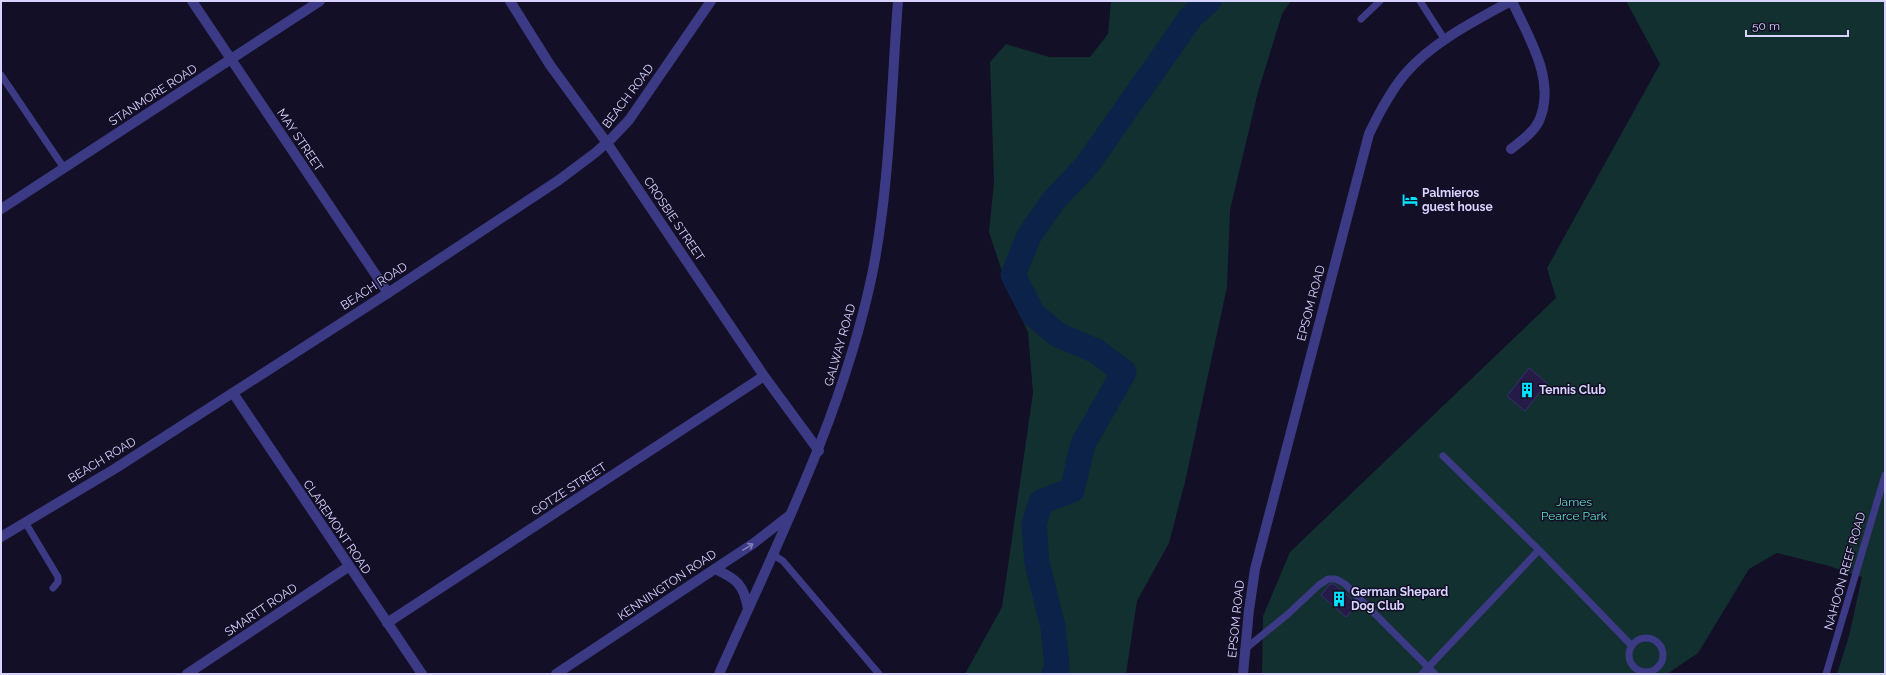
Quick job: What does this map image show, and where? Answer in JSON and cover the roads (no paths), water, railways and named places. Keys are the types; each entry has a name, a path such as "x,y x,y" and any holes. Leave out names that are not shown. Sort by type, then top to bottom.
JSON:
{"street":[{"name":"MAY STREET","path":"192,1 230,60 388,293"},
{"name":"STANMORE ROAD","path":"1,209 320,1"},
{"name":"CROSBIE STREET","path":"510,1 550,65 607,143 764,376 819,451"},
{"name":"BEACH ROAD","path":"1,537 116,468 388,293 559,180 607,143 629,120 711,1"},
{"name":"GALWAY ROAD","path":"719,674 819,451 855,345 876,255 887,161 898,1"},
{"name":"EPSOM ROAD","path":"1243,674 1244,650 1255,569 1369,134 1384,103 1406,73 1418,61 1453,33 1512,1"},
{"path":"1511,149 1527,136 1539,120 1544,94 1541,66 1512,1"},
{"name":"GOTZE STREET","path":"387,623 764,376"},
{"name":"CLAREMONT ROAD","path":"233,393 348,567 422,674"},
{"name":"KENNINGTON ROAD","path":"556,674 715,569 762,537 790,515"},
{"name":"SMARTT ROAD","path":"187,674 348,567"},
{"path":"715,569 730,576 742,586 746,596 748,609"}],"lane":[{"path":"1361,19 1380,1"},
{"path":"1420,1 1445,40"},
{"path":"1,76 64,168"},
{"path":"1443,456 1539,550 1632,646"},
{"name":"NAHOON REEF ROAD","path":"1826,674 1885,474"},
{"path":"25,522 58,577 58,582 53,588"},
{"path":"1422,674 1539,550"},
{"path":"772,554 783,561 879,674"},
{"path":"1244,650 1288,614 1319,585 1328,579 1336,578 1345,584 1435,674"},
{"path":"1645,638 1655,641 1662,649 1663,654 1660,664 1651,671 1638,672 1630,660 1632,646 1640,639 1645,638"}],"waterway":[{"path":"1054,674 1057,666 1053,627 1037,563 1034,524 1041,502 1072,490 1083,444 1124,372 1096,351 1058,335 1033,314 1013,275 1029,236 1053,201 1087,165 1191,17 1209,1"}],"place":[{"name":"Palmieros guest house","path":"1410,200"},
{"name":"Tennis Club","path":"1527,390"},
{"name":"German Shepard Dog Club","path":"1339,599"}],"park label":[{"name":"James Pearce Park","path":"1574,509"}]}
